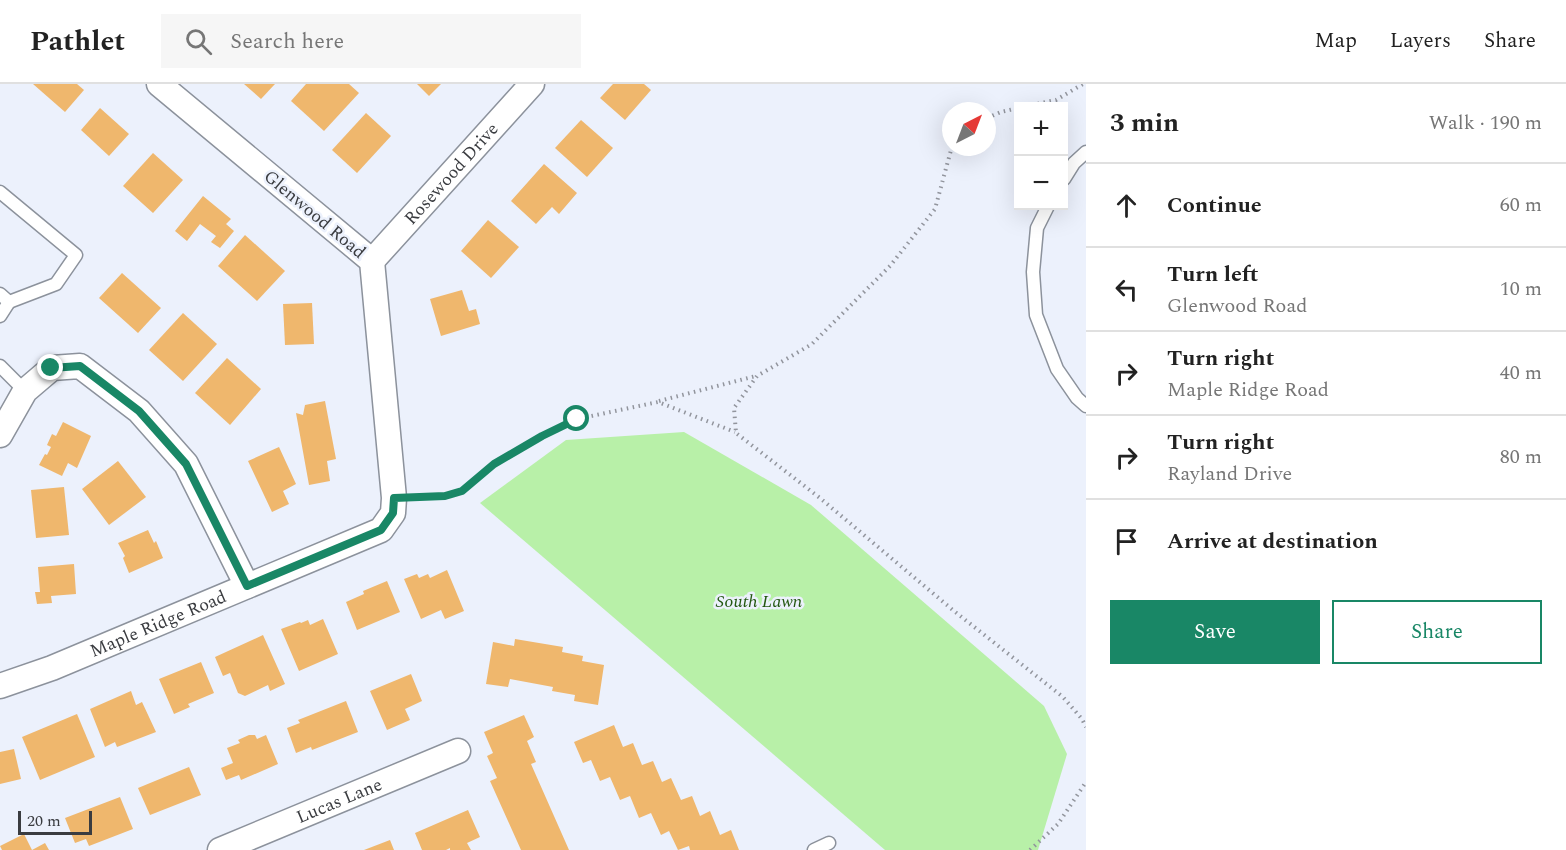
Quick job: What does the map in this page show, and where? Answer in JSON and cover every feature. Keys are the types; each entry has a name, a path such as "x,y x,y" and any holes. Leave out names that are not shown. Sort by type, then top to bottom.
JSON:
{"street":[{"name":"Glenwood Road","path":"159,84 372,261 394,498 393,513 381,530"},
{"name":"Rosewood Drive","path":"372,261 532,84"},
{"path":"0,435 25,391 51,368 80,366 139,411 186,464 247,586"},
{"name":"Maple Ridge Road","path":"0,686 52,668 381,530"},
{"name":"Lucas Lane","path":"220,850 458,751"}],"lane":[{"path":"1068,173 1086,152"},
{"path":"0,192 75,255 56,284 4,298 0,316"},
{"path":"1046,210 1037,228 1033,272 1036,315 1058,369 1077,398 1086,406"},
{"path":"0,366 25,391"},
{"path":"814,850 829,843"}],"path":[{"path":"1046,102 1056,100 1083,84"},
{"path":"996,114 1014,109"},
{"path":"394,498 445,496 462,491 494,464 577,419 658,402 757,376 812,344 890,266 935,209 949,156"},
{"path":"736,433 735,408 757,376"},
{"path":"658,402 736,433 820,498 954,611 1063,697 1086,727"},
{"path":"1030,850 1058,824 1086,782"}],"green space":[{"name":"South Lawn","path":"684,432 811,505 1044,706 1067,754 1038,850 885,850 480,503 566,440"}],"building":[{"path":"33,84 77,84 84,90 65,112"},
{"path":"244,84 275,84 261,99"},
{"path":"306,84 349,84 359,93 324,131 291,101"},
{"path":"417,84 441,84 429,96"},
{"path":"613,84 644,84 651,90 625,120 600,98"},
{"path":"100,108 129,134 109,156 81,130"},
{"path":"366,113 391,136 357,173 332,150"},
{"path":"581,120 613,148 587,177 555,148"},
{"path":"153,153 183,180 153,213 123,186"},
{"path":"544,164 577,193 559,214 552,207 536,224 511,201"},
{"path":"203,196 231,219 226,224 234,231 220,248 211,242 216,236 200,224 187,241 175,231"},
{"path":"488,220 519,247 491,278 461,251"},
{"path":"245,235 285,271 257,301 218,266"},
{"path":"122,273 161,308 138,333 99,298"},
{"path":"462,290 469,311 476,309 480,324 441,336 430,299"},
{"path":"312,303 314,344 285,345 283,304"},
{"path":"183,313 217,344 183,381 149,350"},
{"path":"227,358 261,389 230,425 195,393"},
{"path":"325,401 336,459 327,461 330,481 309,485 296,413 303,415 305,405"},
{"path":"63,422 91,436 77,468 68,463 62,476 39,465 51,447 47,445 52,434 56,436"},
{"path":"279,447 296,484 283,491 289,504 272,512 248,461"},
{"path":"118,461 146,497 109,525 82,489"},
{"path":"64,487 69,535 36,538 31,490"},
{"path":"148,530 154,543 156,541 163,558 129,573 123,558 125,556 118,543"},
{"path":"74,564 76,594 51,596 52,603 37,604 35,592 40,592 38,567"},
{"path":"447,570 464,611 445,619 441,610 421,619 404,579 417,574 419,578 428,574 430,578"},
{"path":"387,581 400,612 357,630 346,602 364,594 363,591"},
{"path":"323,619 338,654 299,671 281,629 308,620 310,625"},
{"path":"263,635 285,684 270,691 268,685 245,696 238,693 230,673 223,676 215,657"},
{"path":"515,639 563,647 562,652 583,656 582,661 604,665 598,705 574,701 575,695 552,691 553,687 510,679 508,687 486,684 493,642 514,646"},
{"path":"201,662 214,693 188,704 190,707 174,714 159,679"},
{"path":"411,674 422,701 405,709 410,720 387,730 370,691"},
{"path":"131,691 136,705 142,702 156,732 117,747 115,742 105,747 90,709"},
{"path":"346,701 358,732 312,750 311,747 296,753 287,728 300,723 298,720"},
{"path":"77,714 95,757 40,780 22,737"},
{"path":"524,715 534,737 527,741 536,762 531,764 569,850 521,850 490,781 497,778 487,756 493,753 484,732"},
{"path":"614,725 623,747 633,743 642,765 653,761 662,782 671,778 681,800 692,796 700,816 710,811 720,835 731,830 739,850 690,850 689,846 678,850 669,831 661,835 651,813 639,818 630,796 620,800 610,777 600,781 591,760 583,763 574,742"},
{"path":"255,735 257,739 266,735 278,764 241,780 239,775 226,780 221,768 233,763 227,748 240,743 238,740"},
{"path":"14,749 21,779 0,784 0,752"},
{"path":"189,767 201,795 150,815 138,788"},
{"path":"120,797 133,829 89,846 86,839 75,843 65,818"},
{"path":"468,810 480,837 467,843 471,850 450,850 450,848 422,850 415,833"},
{"path":"24,834 32,850 2,850 0,846"},
{"path":"390,840 394,850 364,850"},
{"path":"45,843 49,850 32,850"}],"route":[{"path":"51,368 80,366 139,411 186,464 247,586 381,530 393,513 394,498 445,496 462,491 494,464 577,419"}]}
